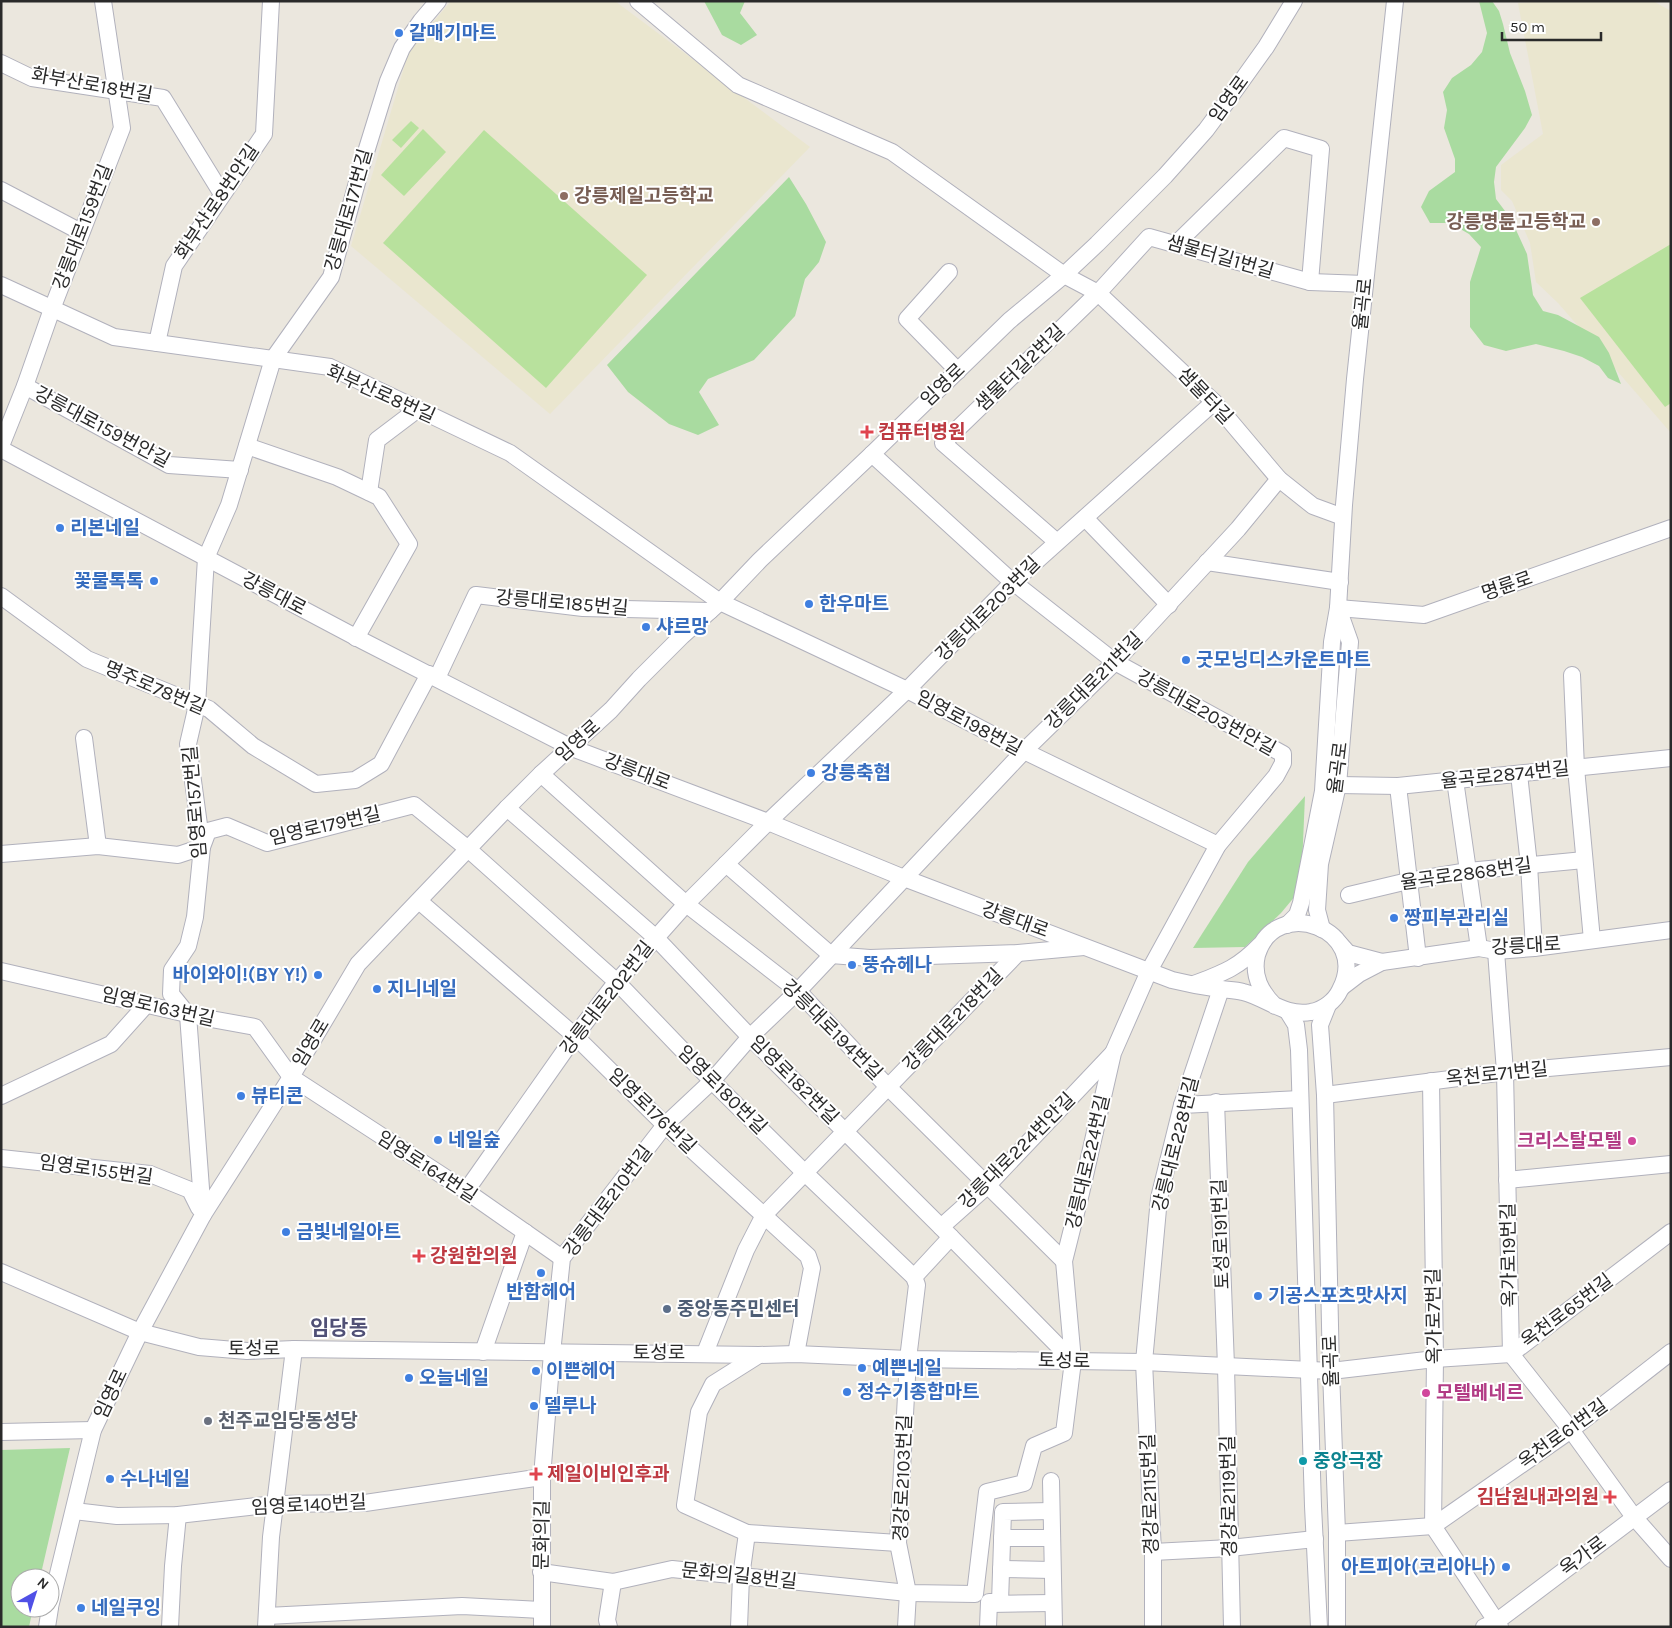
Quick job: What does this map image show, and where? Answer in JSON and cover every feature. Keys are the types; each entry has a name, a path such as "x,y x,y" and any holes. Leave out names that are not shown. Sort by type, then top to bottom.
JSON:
{"street":[{"name":"강릉대로159번길","path":"1,448 52,308 122,128 103,1"},
{"name":"화부산로8번안길","path":"156,343 174,266 264,134 271,1"},
{"name":"강릉대로171번길","path":"206,558 229,505 273,359 331,277 361,168 388,82 402,48 420,21 438,1"},
{"name":"샘물터길","path":"638,1 738,85 892,152 1064,275 1098,293 1214,402 1279,479 1313,506 1343,517"},
{"name":"임영로","path":"60,1568 93,1430 140,1332 203,1215 291,1077 358,964 507,808 611,710 638,678 715,606 760,560 1009,321 1064,275 1165,176 1206,130 1266,47 1294,1"},
{"name":"율곡로","path":"1287,925 1297,915 1301,903 1324,791 1332,642 1338,608 1343,517 1395,1"},
{"name":"화부산로18번길","path":"1,63 32,78 163,98 222,194"},
{"path":"1176,244 1284,138 1321,149 1310,282"},
{"path":"1,190 81,232"},
{"name":"샘물터길1번길","path":"1098,293 1149,237 1310,282 1365,284"},
{"path":"949,272 907,319 958,371"},
{"name":"화부산로8번길","path":"1,285 114,337 330,367 510,453 715,606"},
{"name":"샘물터길2번길","path":"1057,542 943,443 1098,293"},
{"name":"강릉대로159번안길","path":"25,386 169,465 240,470"},
{"name":"강릉대로203번길","path":"768,822 907,690 1013,582 1214,402"},
{"path":"369,492 377,440 418,410"},
{"path":"247,446 337,477 379,497 409,544 356,638"},
{"name":"강릉대로","path":"1,448 356,638 572,748 768,822 904,878 1172,980 1192,985 1243,992 1282,1009"},
{"name":"강릉대로203번안길","path":"872,454 1013,582 1115,662 1282,754 1283,763"},
{"name":"강릉대로211번길","path":"904,878 1024,751 1115,662 1169,605 1238,529 1279,479"},
{"path":"1085,518 1169,605"},
{"name":"명륜로","path":"1338,608 1424,615 1671,528"},
{"name":"임영로157번길","path":"188,1015 171,994 172,970 188,946 195,917 202,847 188,744 197,705 206,558"},
{"path":"1207,562 1340,582"},
{"name":"강릉대로185번길","path":"433,676 476,595 583,608 715,606"},
{"name":"명주로78번길","path":"1,596 87,659 209,709 253,746 316,784 355,780 381,764 433,676"},
{"name":"임영로198번길","path":"715,606 907,690 1024,751 1218,845"},
{"name":"율곡로","path":"1322,928 1317,910 1320,864 1338,785 1350,642 1338,608"},
{"path":"1572,675 1576,768 1592,940"},
{"path":"84,738 98,846"},
{"name":"율곡로2874번길","path":"1338,785 1398,786 1671,758"},
{"name":"강릉대로224번길","path":"1073,1361 1064,1261 1113,1053 1149,971 1218,845 1276,776 1283,763"},
{"name":"강릉대로194번길","path":"541,774 686,904 798,991 888,1087 1064,1261"},
{"path":"1519,774 1529,865 1534,948"},
{"path":"1454,780 1480,948"},
{"path":"1398,786 1418,958"},
{"name":"임영로179번길","path":"202,847 208,831 227,826 267,843 414,805 468,850"},
{"name":"임영로182번길","path":"507,808 655,937 750,1037 846,1131 1073,1361"},
{"name":"강릉대로202번길","path":"466,1191 575,1036 617,982 686,904 768,822"},
{"path":"1,854 98,846 178,855 202,847"},
{"name":"임영로180번길","path":"468,850 617,982 712,1081 914,1277"},
{"name":"율곡로2868번길","path":"1349,895 1408,881 1468,871 1584,860"},
{"path":"726,864 832,955 870,958 1018,953 1088,947"},
{"name":"강릉대로210번길","path":"552,1353 562,1258 665,1125 712,1081 750,1037 798,991 904,878"},
{"name":"임영로176번길","path":"419,902 575,1036 665,1125 808,1256 812,1268 796,1354"},
{"path":"1192,985 1226,972 1245,961 1274,931 1287,925 1302,923 1316,925 1329,932 1348,953 1382,962"},
{"name":"강릉대로","path":"1382,962 1480,948 1496,951 1534,948 1671,930"},
{"path":"1264,941 1258,954 1255,969 1258,983 1265,996 1282,1009 1296,1025 1299,1050 1319,1627"},
{"path":"1282,1009 1302,1014 1316,1011 1328,1005 1338,995 1347,969 1344,955 1338,942"},
{"name":"옥가로19번길","path":"1496,951 1505,1072 1511,1354"},
{"name":"강릉대로218번길","path":"705,1353 746,1250 764,1214 1018,953"},
{"path":"1342,986 1359,974 1382,962"},
{"name":"임영로163번길","path":"1,971 188,1015 256,1027 291,1077"},
{"name":"강릉대로228번길","path":"1144,1362 1159,1198 1182,1105 1221,989"},
{"path":"1,1096 111,1044 146,1005"},
{"name":"율곡로","path":"1328,1005 1320,1025 1325,1095 1331,1370 1337,1533 1337,1627"},
{"path":"188,1015 203,1215"},
{"name":"강릉대로224번안길","path":"914,1277 946,1232 1113,1053"},
{"name":"옥천로71번길","path":"1325,1095 1505,1072 1671,1056"},
{"name":"임영로164번길","path":"291,1077 466,1191 562,1258"},
{"name":"옥가로7번길","path":"1431,1081 1435,1359 1433,1526"},
{"path":"1182,1105 1300,1099"},
{"name":"토성로191번길","path":"1216,1102 1226,1366"},
{"name":"임영로155번길","path":"1,1158 150,1174 190,1190 203,1215"},
{"path":"1507,1180 1671,1164"},
{"path":"483,1352 525,1232"},
{"name":"옥천로65번길","path":"1331,1370 1435,1359 1511,1354 1671,1232"},
{"name":"토성로","path":"1,1272 140,1332 199,1347 247,1351 294,1349 796,1354 908,1359 1144,1362 1331,1370"},
{"path":"908,1359 917,1285 914,1277"},
{"path":"294,1349 271,1537 267,1621 462,1606 541,1610"},
{"name":"옥천로61번길","path":"1433,1526 1571,1430 1671,1352"},
{"name":"문화의길","path":"542,1627 542,1477 552,1353"},
{"path":"1511,1354 1571,1430 1634,1517 1671,1559"},
{"path":"759,1355 713,1384 699,1412 685,1505 747,1533 898,1543"},
{"name":"경강로2103번길","path":"906,1627 908,1593 898,1543 908,1359"},
{"name":"문화의길8번길","path":"541,1572 613,1582 672,1569 908,1593 975,1594 987,1492 1024,1483 1034,1446 1064,1434 1073,1361"},
{"name":"경강로2115번길","path":"1144,1362 1153,1552 1154,1627"},
{"name":"경강로2119번길","path":"1226,1366 1232,1627"},
{"path":"1,1432 93,1430"},
{"name":"임영로140번길","path":"74,1511 117,1516 178,1515 275,1504 364,1503 542,1477"},
{"path":"1051,1480 1054,1627"},
{"name":"옥가로","path":"1493,1625 1671,1490"},
{"path":"989,1604 989,1602 1000,1602 1003,1512 1051,1511"},
{"path":"170,1627 178,1515"},
{"path":"1337,1533 1433,1526 1493,1625"},
{"path":"739,1627 741,1577 747,1533"},
{"path":"1002,1538 1052,1538"},
{"path":"1153,1552 1230,1548 1315,1539"},
{"path":"1001,1569 1052,1570"},
{"path":"609,1627 607,1620 613,1582"},
{"path":"933,1604 1053,1603"},
{"path":"988,1627 989,1604"}],"shaded area":[{"name":"강릉제일고등학교","path":"451,1 615,1 810,147 550,414 351,246 409,51"},
{"name":"강릉명륜고등학교","path":"1547,1 1653,1 1671,11 1671,433 1558,303 1536,282 1530,243 1512,201 1501,190 1501,165 1543,134 1518,3"}],"green space":[{"path":"704,1 745,1 740,13 757,35 741,45 722,35"},
{"path":"1479,1 1492,1 1499,11 1510,53 1532,115 1525,128 1496,167 1494,182 1496,199 1511,219 1527,254 1533,295 1543,311 1558,315 1599,337 1609,353 1621,384 1608,378 1599,366 1582,357 1564,351 1536,344 1506,351 1484,345 1470,327 1470,282 1481,247 1469,234 1450,223 1430,223 1421,207 1429,191 1455,172 1455,159 1444,128 1447,110 1443,92 1452,78 1471,65 1482,52 1487,33"},
{"path":"411,121 419,128 401,148 392,140"},
{"path":"423,129 446,152 404,196 381,175"},
{"path":"484,130 647,275 546,388 383,243"},
{"path":"789,177 826,242 819,262 805,279 795,316 754,360 708,379 699,392 719,425 698,435 669,424 628,392 607,365"},
{"path":"1671,244 1671,403 1665,407 1580,298"},
{"path":"1305,796 1301,889 1281,913 1245,947 1193,948 1248,862"},
{"path":"70,1448 42,1568 10,1568 10,1618 31,1618 29,1627 1,1627 1,1450"}],"place":[{"name":"갈매기마트","path":"399,33"},
{"name":"강릉제일고등학교","path":"564,196"},
{"name":"강릉명륜고등학교","path":"1596,222"},
{"name":"컴퓨터병원","path":"867,432"},
{"name":"리본네일","path":"60,528"},
{"name":"꽃물톡톡","path":"154,581"},
{"name":"한우마트","path":"809,604"},
{"name":"샤르망","path":"646,627"},
{"name":"굿모닝디스카운트마트","path":"1186,660"},
{"name":"강릉축협","path":"811,773"},
{"name":"짱피부관리실","path":"1394,918"},
{"name":"뚱슈헤나","path":"852,965"},
{"name":"바이와이!(BY Y!)","path":"318,975"},
{"name":"지니네일","path":"377,989"},
{"name":"뷰티콘","path":"241,1096"},
{"name":"네일숲","path":"438,1140"},
{"name":"크리스탈모텔","path":"1632,1141"},
{"name":"금빛네일아트","path":"286,1232"},
{"name":"강원한의원","path":"419,1256"},
{"name":"반함헤어","path":"541,1273"},
{"name":"기공스포츠맛사지","path":"1258,1296"},
{"name":"중앙동주민센터","path":"667,1309"},
{"name":"예쁜네일","path":"862,1368"},
{"name":"이쁜헤어","path":"536,1371"},
{"name":"오늘네일","path":"409,1378"},
{"name":"정수기종합마트","path":"847,1392"},
{"name":"모텔베네르","path":"1426,1393"},
{"name":"델루나","path":"534,1406"},
{"name":"천주교임당동성당","path":"208,1421"},
{"name":"중앙극장","path":"1303,1461"},
{"name":"제일이비인후과","path":"536,1474"},
{"name":"수나네일","path":"110,1479"},
{"name":"김남원내과의원","path":"1610,1497"},
{"name":"아트피아(코리아나)","path":"1506,1567"},
{"name":"네일쿠잉","path":"81,1608"}],"district":[{"name":"임당동","path":"339,1328"}]}
